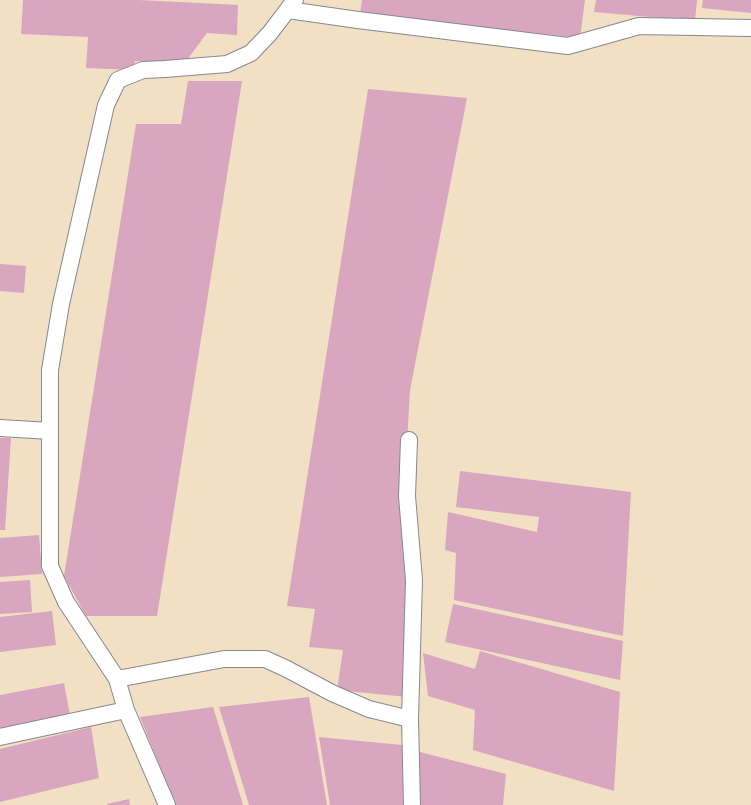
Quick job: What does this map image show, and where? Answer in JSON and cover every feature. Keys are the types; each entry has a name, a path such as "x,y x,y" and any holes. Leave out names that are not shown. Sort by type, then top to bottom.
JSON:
{"street":[{"path":"167,805 126,710 117,679 66,602 50,566 50,370 60,304 106,105 118,80 143,70 227,64 250,53 270,33 292,5 358,20 568,46 639,26 751,28"},
{"path":"0,428 50,431"},
{"path":"409,440 407,496 414,580 410,719 412,805"},
{"path":"117,679 224,659 264,659 369,710 410,719"},
{"path":"0,737 126,710"}],"building":[{"path":"23,0 138,0 238,5 237,35 207,33 184,64 135,61 134,70 86,68 88,37 21,34"},
{"path":"362,0 585,0 580,38 360,14"},
{"path":"596,0 697,0 695,21 594,12"},
{"path":"703,0 751,0 751,13 702,8"},
{"path":"188,81 242,81 157,616 86,616 64,576 136,124 181,124"},
{"path":"368,89 467,98 410,390 404,498 410,618 407,697 337,690 343,650 309,647 315,609 287,606"},
{"path":"0,264 26,266 24,293 0,291"},
{"path":"0,438 11,438 5,530 0,530"},
{"path":"460,471 631,492 623,636 454,600 456,553 445,550 448,512 537,532 539,517 456,507"},
{"path":"39,535 42,574 0,577 0,538"},
{"path":"30,580 32,612 0,614 0,582"},
{"path":"453,604 623,641 620,680 445,642"},
{"path":"52,611 56,645 0,652 0,617"},
{"path":"480,651 620,692 614,791 473,750 475,710 428,696 423,653 475,669"},
{"path":"64,683 71,721 0,734 0,695"},
{"path":"309,697 327,805 249,805 219,707"},
{"path":"213,707 243,805 175,805 140,717"},
{"path":"91,727 99,778 0,802 0,749"},
{"path":"319,737 402,745 404,805 330,805"},
{"path":"416,751 506,774 503,805 417,805"},
{"path":"129,799 130,805 107,804"}]}
